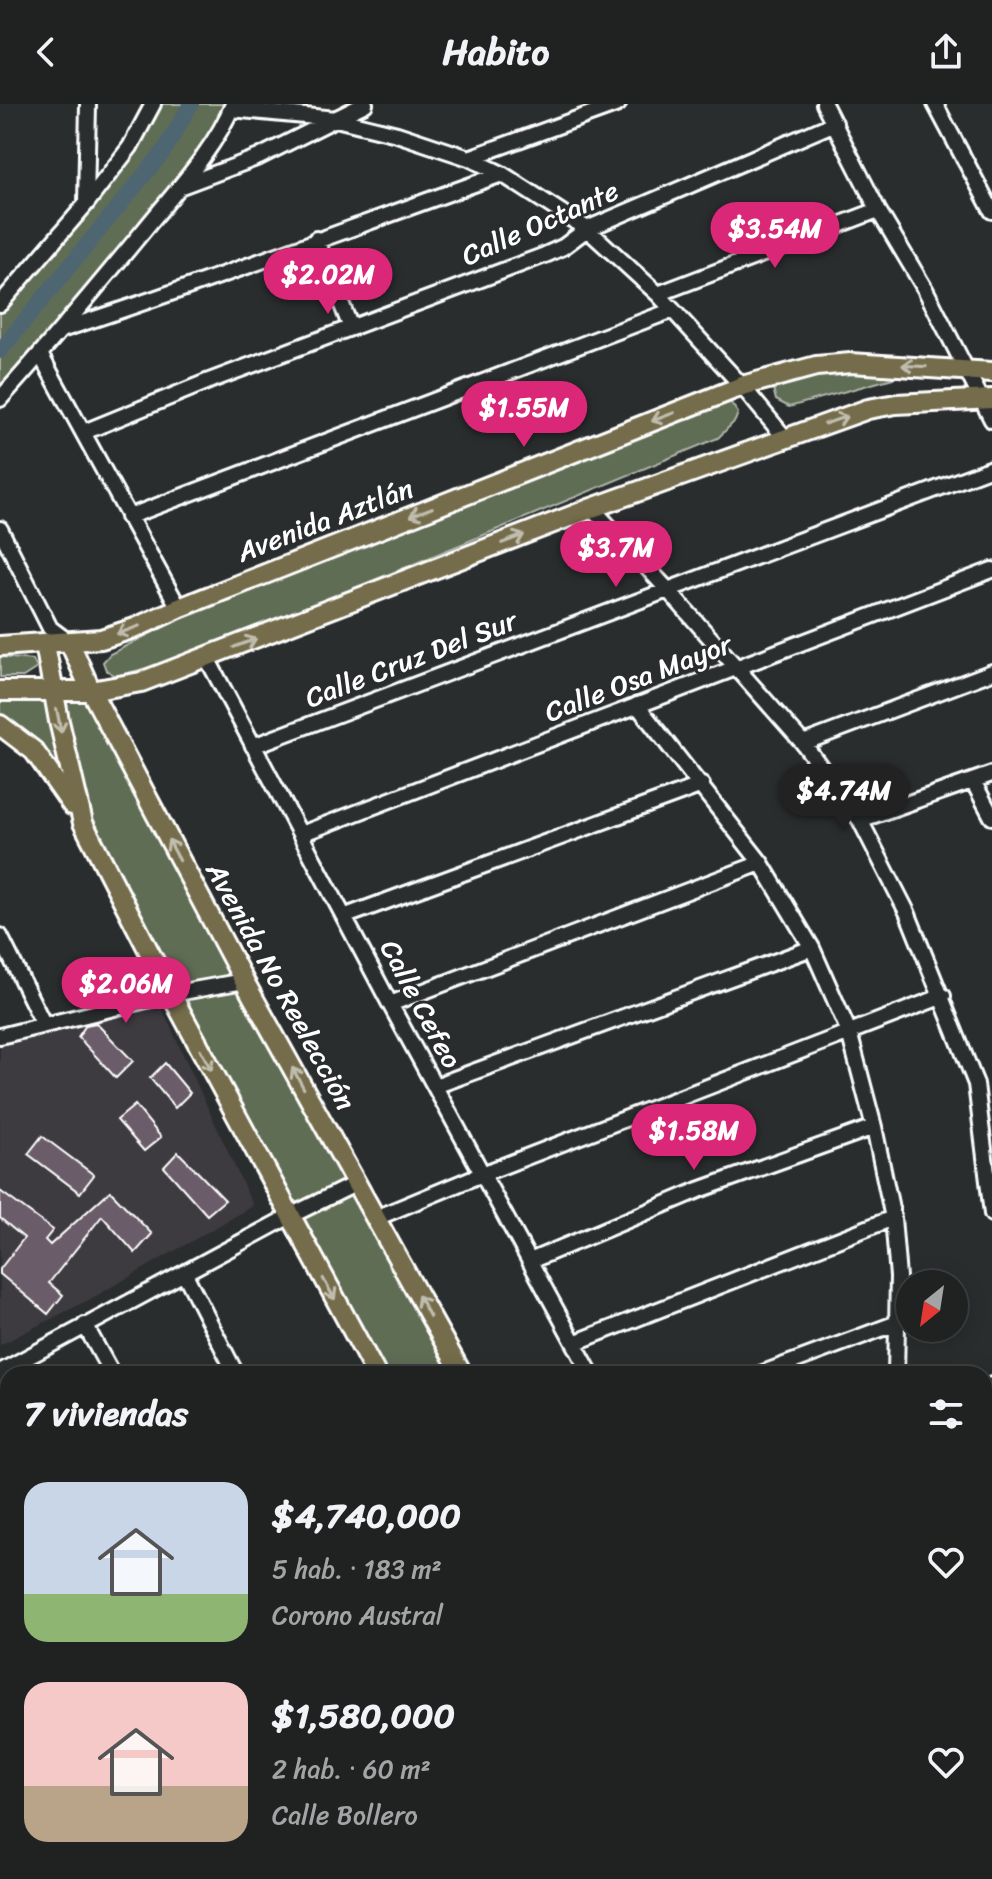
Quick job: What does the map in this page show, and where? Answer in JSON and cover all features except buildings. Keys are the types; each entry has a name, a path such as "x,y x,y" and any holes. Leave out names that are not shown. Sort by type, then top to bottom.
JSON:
{"main road":[{"name":"Avenida Aztlán","path":"0,646 48,636 70,643 101,639 135,628 742,386 816,366 851,363 992,372"},
{"path":"0,691 91,691 141,682 592,508 868,409 986,398"},
{"path":"48,636 53,691 83,823"},
{"name":"Avenida No Reelección","path":"70,643 91,691 244,981 458,1366"},
{"path":"0,725 34,751 83,823 171,994 372,1366"}],"street":[{"path":"86,204 88,104"},
{"path":"0,304 86,204 130,147 153,104"},
{"path":"179,187 259,157 365,104"},
{"path":"469,158 618,104"},
{"path":"824,104 878,210 925,289 966,369 986,398 992,420"},
{"path":"935,104 992,211"},
{"path":"0,399 179,187 232,107 336,119 397,134 469,158 502,174 587,229 658,294 785,438"},
{"name":"Calle Octante","path":"84,432 209,381 545,255 563,247 587,229 835,123"},
{"path":"61,330 188,289 316,239 502,174"},
{"path":"658,294 878,210"},
{"path":"316,239 351,328"},
{"path":"128,517 673,310"},
{"path":"40,354 179,608"},
{"name":"Calle Cruz Del Sur","path":"253,746 454,673 667,589 992,468"},
{"path":"592,508 803,743 860,820 907,912 976,1084 992,1214"},
{"path":"0,529 48,636"},
{"name":"Calle Osa Mayor","path":"301,834 992,570"},
{"name":"Calle Cefeo","path":"207,658 587,1366"},
{"path":"803,743 992,672"},
{"path":"637,705 761,863 812,948 849,1032 874,1127 893,1218 897,1270"},
{"path":"860,820 992,774"},
{"path":"973,781 992,817"},
{"path":"346,916 702,785"},
{"path":"390,1004 761,863"},
{"path":"0,936 44,1025"},
{"path":"435,1086 812,948"},
{"path":"0,1036 171,994 244,981"},
{"path":"376,1218 943,996"},
{"path":"976,1084 992,1078"},
{"path":"530,1261 699,1190 874,1127"},
{"path":"15,1366 85,1325 357,1183"},
{"path":"574,1343 893,1218"},
{"path":"185,1274 232,1366"},
{"path":"781,1366 896,1323"},
{"path":"85,1325 108,1366"},
{"path":"896,1366 897,1342"}],"shaded area":[{"path":"160,1004 253,1206 94,1297 0,1345 0,1042 91,1017"}],"green space":[{"path":"153,104 233,104 208,147 0,399 0,304 86,204"},
{"path":"831,372 911,373 789,407 776,400 771,381"},
{"path":"714,398 731,403 738,413 735,421 718,438 186,658 116,676 106,670 103,662 110,654 197,610"},
{"path":"0,657 33,660 37,668 23,677 0,677"},
{"path":"0,691 91,691 460,1366 371,1366 58,782 0,725"}],"waterway":[{"path":"0,351 164,151 191,104"}]}
